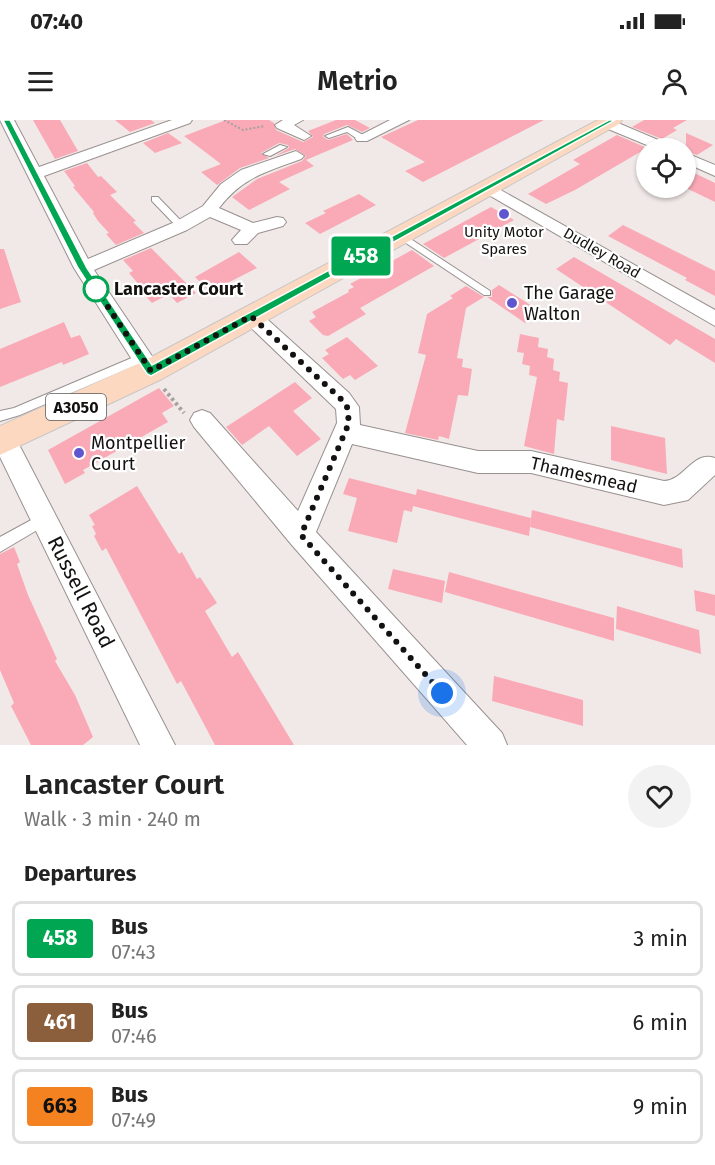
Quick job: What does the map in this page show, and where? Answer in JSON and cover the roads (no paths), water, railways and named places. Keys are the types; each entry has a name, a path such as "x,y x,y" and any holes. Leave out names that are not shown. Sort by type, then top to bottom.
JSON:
{"main road":[{"name":"A3050","path":"1,432 149,370 609,122"}],"street":[{"path":"7,120 83,268 149,370"},
{"path":"33,174 185,120"},
{"path":"362,138 402,120"},
{"path":"289,122 304,136"},
{"path":"609,122 643,138"},
{"path":"83,268 181,226 209,210 227,188 247,173 281,155"},
{"path":"696,162 715,171"},
{"name":"Dudley Road","path":"488,188 715,319"},
{"path":"209,210 246,235 277,222"},
{"path":"181,226 195,238"},
{"path":"251,316 341,399 349,415 345,432 301,535"},
{"path":"202,420 301,535 490,745"},
{"name":"Russell Road","path":"1,432 158,745"},
{"name":"Thamesmead","path":"345,432 478,462 531,462 664,493 679,492 707,466"}],"lane":[{"path":"329,136 348,129 362,138"},
{"path":"155,199 181,226"},
{"path":"400,235 487,293"},
{"path":"0,545 44,519"}],"place":[{"name":"Unity Motor Spares","path":"504,214"},
{"name":"Lancaster Court","path":"96,289"},
{"name":"The Garage Walton","path":"512,303"},
{"name":"Montpellier Court","path":"79,453"}]}
